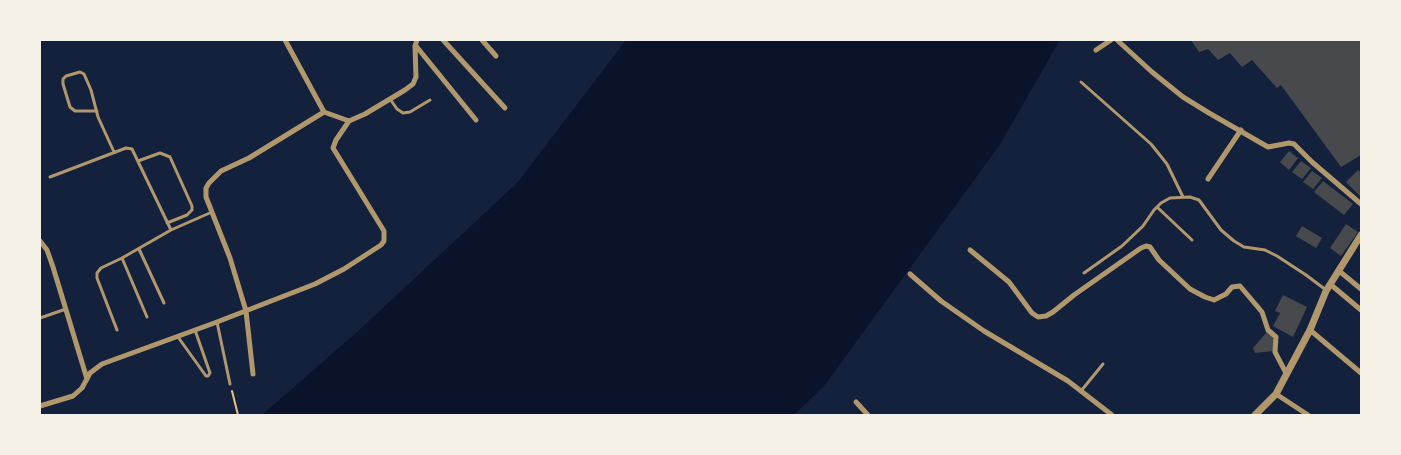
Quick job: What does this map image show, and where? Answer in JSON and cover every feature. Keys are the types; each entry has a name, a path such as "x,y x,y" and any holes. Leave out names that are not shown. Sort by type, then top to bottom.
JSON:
{"street":[{"path":"285,40 324,112 349,121"},
{"path":"443,40 505,108"},
{"path":"482,40 496,56"},
{"path":"1096,50 1111,40"},
{"path":"1117,40 1183,98 1268,146 1294,144 1361,204"},
{"path":"40,406 73,396 82,388 90,373 102,364 315,284 358,260 384,241 384,231 333,148 333,145 349,121 365,114 412,84 416,77 416,43"},
{"path":"416,43 476,120"},
{"path":"253,374 246,311 230,258 206,197 206,188 209,182 221,171 249,158 324,112"},
{"path":"1208,180 1241,130"},
{"path":"1255,415 1276,394 1310,330 1328,288 1361,235"},
{"path":"40,241 47,250 87,379"},
{"path":"970,250 1008,282 1032,313 1038,317 1046,316 1053,312 1141,248 1150,247 1159,260 1190,289 1205,297 1214,300 1226,294 1232,287 1240,286 1262,312 1268,330 1276,337 1275,352 1286,373"},
{"path":"1338,270 1361,289"},
{"path":"910,274 942,301 984,331 1068,381 1112,415"},
{"path":"1328,288 1361,310"},
{"path":"1310,330 1361,373"},
{"path":"1276,394 1308,415"},
{"path":"856,402 868,415"}],"lane":[{"path":"97,112 75,111 70,107 63,84 63,79 66,76 80,72 84,74 97,112 114,152"},
{"path":"1081,82 1151,144 1167,164 1183,197"},
{"path":"390,99 397,109 403,113 410,112 430,100"},
{"path":"50,176 114,152 132,149 171,230"},
{"path":"138,161 160,153 170,157 192,206 192,210 188,215 167,223"},
{"path":"1084,273 1122,246 1143,226 1157,207 1170,198 1183,197 1199,200 1221,230 1234,241 1277,256 1328,288"},
{"path":"1157,207 1192,240"},
{"path":"117,330 97,278 97,273 106,265 139,249 171,230 212,212"},
{"path":"139,249 164,303"},
{"path":"122,258 147,317"},
{"path":"40,318 66,309"},
{"path":"217,322 230,384"},
{"path":"178,336 208,376 210,373 195,330"},
{"path":"1081,391 1102,364"}],"path":[{"path":"230,384 238,415"}],"water":[{"path":"626,40 1060,40 999,146 824,386 794,415 262,415 357,332 518,182"}],"building":[{"path":"1191,40 1359,40 1361,43 1361,155 1341,167 1281,85 1277,88 1252,60 1242,67 1230,53 1218,60 1208,49 1199,52"},
{"path":"1289,151 1298,158 1289,170 1280,162"},
{"path":"1301,161 1311,168 1302,179 1292,172"},
{"path":"1358,170 1361,173 1361,197 1346,182"},
{"path":"1312,171 1322,178 1313,189 1303,182"},
{"path":"1323,181 1353,204 1344,215 1314,192"},
{"path":"1346,224 1358,232 1341,256 1330,248"},
{"path":"1302,226 1322,238 1316,248 1296,236"},
{"path":"1283,295 1307,307 1293,337 1273,326 1280,313 1275,311"},
{"path":"1267,332 1274,339 1273,351 1255,353 1253,348"}]}
